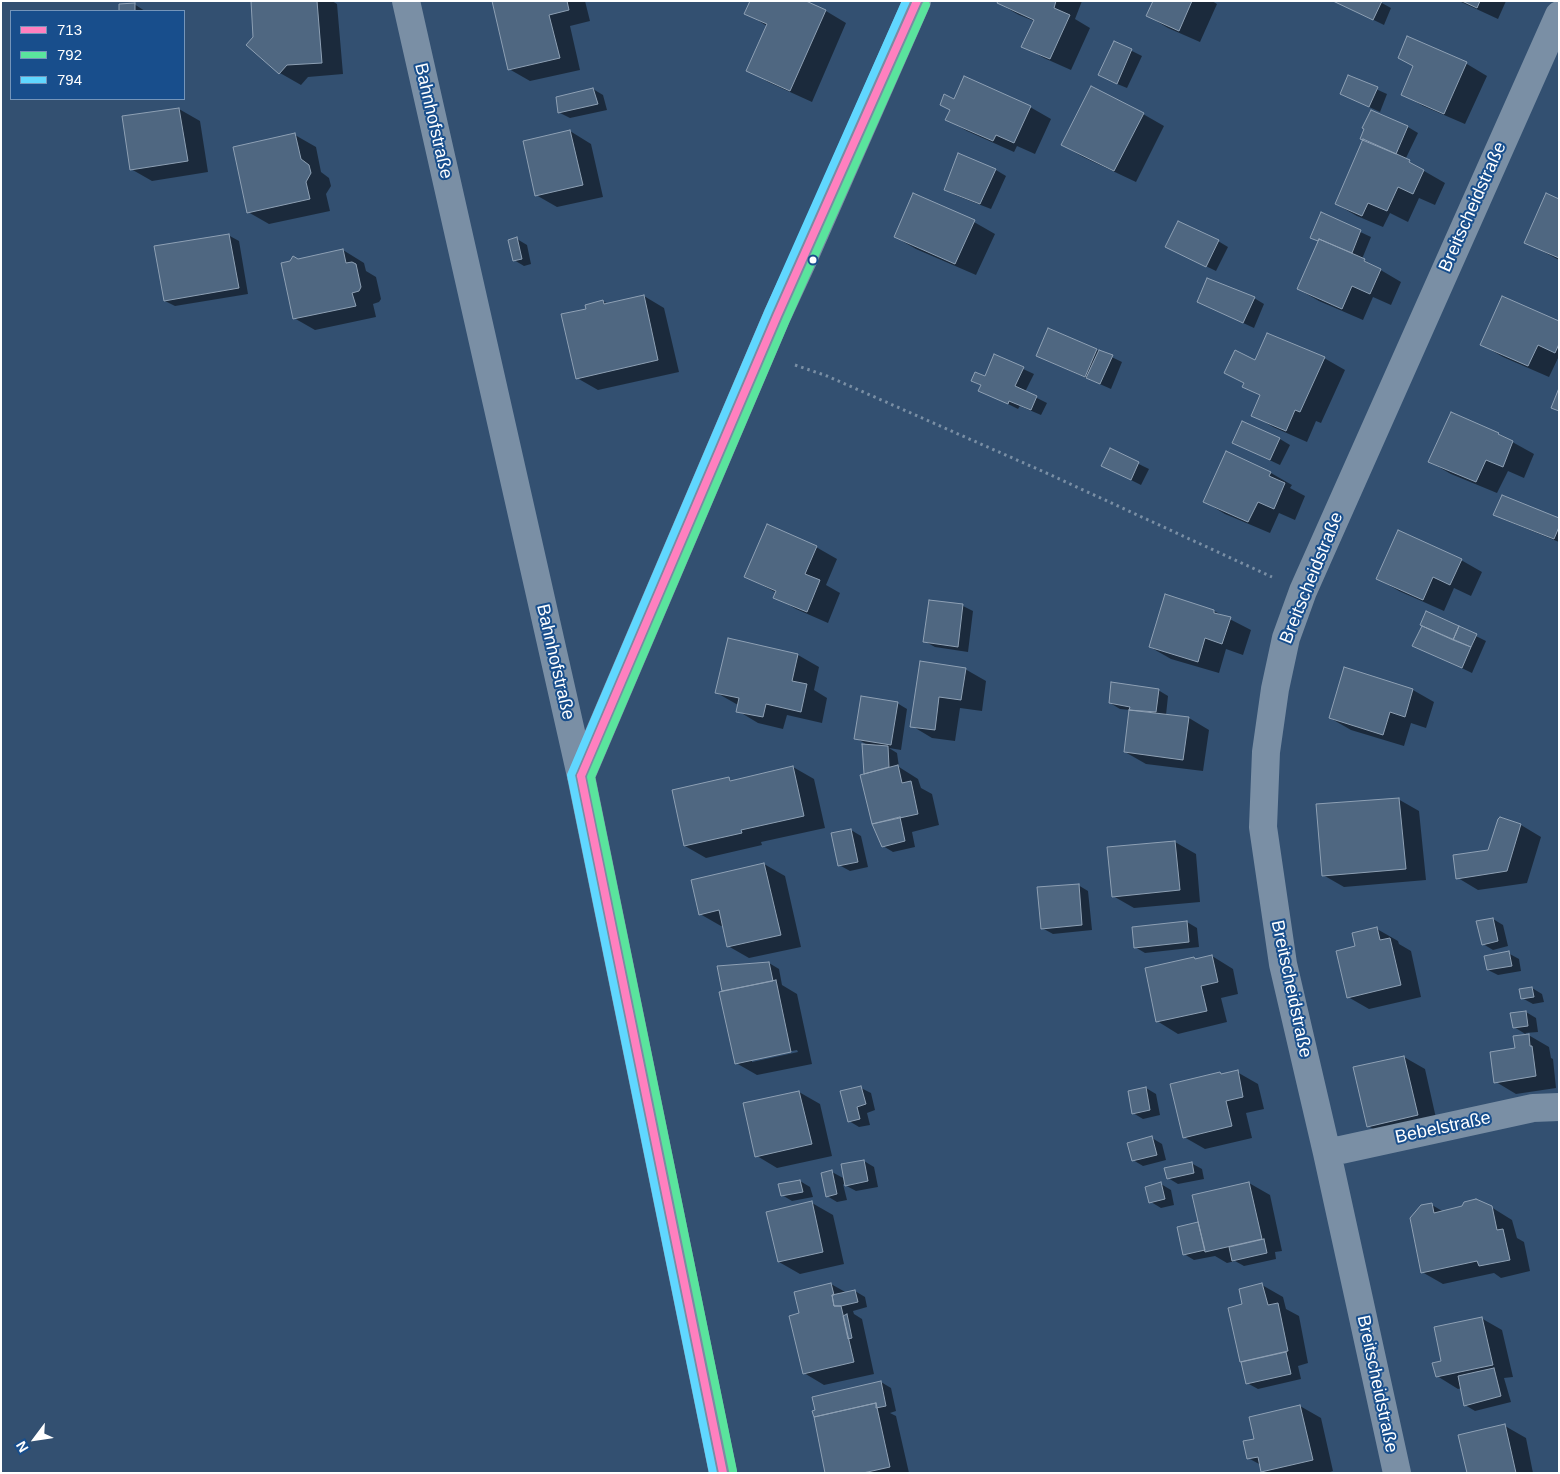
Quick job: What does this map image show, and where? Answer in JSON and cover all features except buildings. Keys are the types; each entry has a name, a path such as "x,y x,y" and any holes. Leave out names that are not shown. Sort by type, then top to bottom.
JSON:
{"main road":[{"path":"581,776 777,316 917,1"},
{"name":"Bahnhofstraße","path":"581,776 722,1473"}],"street":[{"name":"Bahnhofstraße","path":"406,1 581,776"},
{"name":"Breitscheidstraße","path":"1396,1473 1327,1153 1283,964 1262,828 1266,752 1275,689 1286,638 1303,591 1559,14"},
{"name":"Bebelstraße","path":"1327,1153 1533,1108 1559,1106"}],"path":[{"path":"763,351 790,364 827,376 1042,471 1303,591"}],"transit line":[{"name":"794","path":"713,1473 571,775 768,312 906,1"},
{"name":"713","path":"581,776 777,316 917,1"},
{"name":"792","path":"733,1471 591,777 786,320 926,5"},
{"name":"713","path":"581,776 723,1473"}]}
